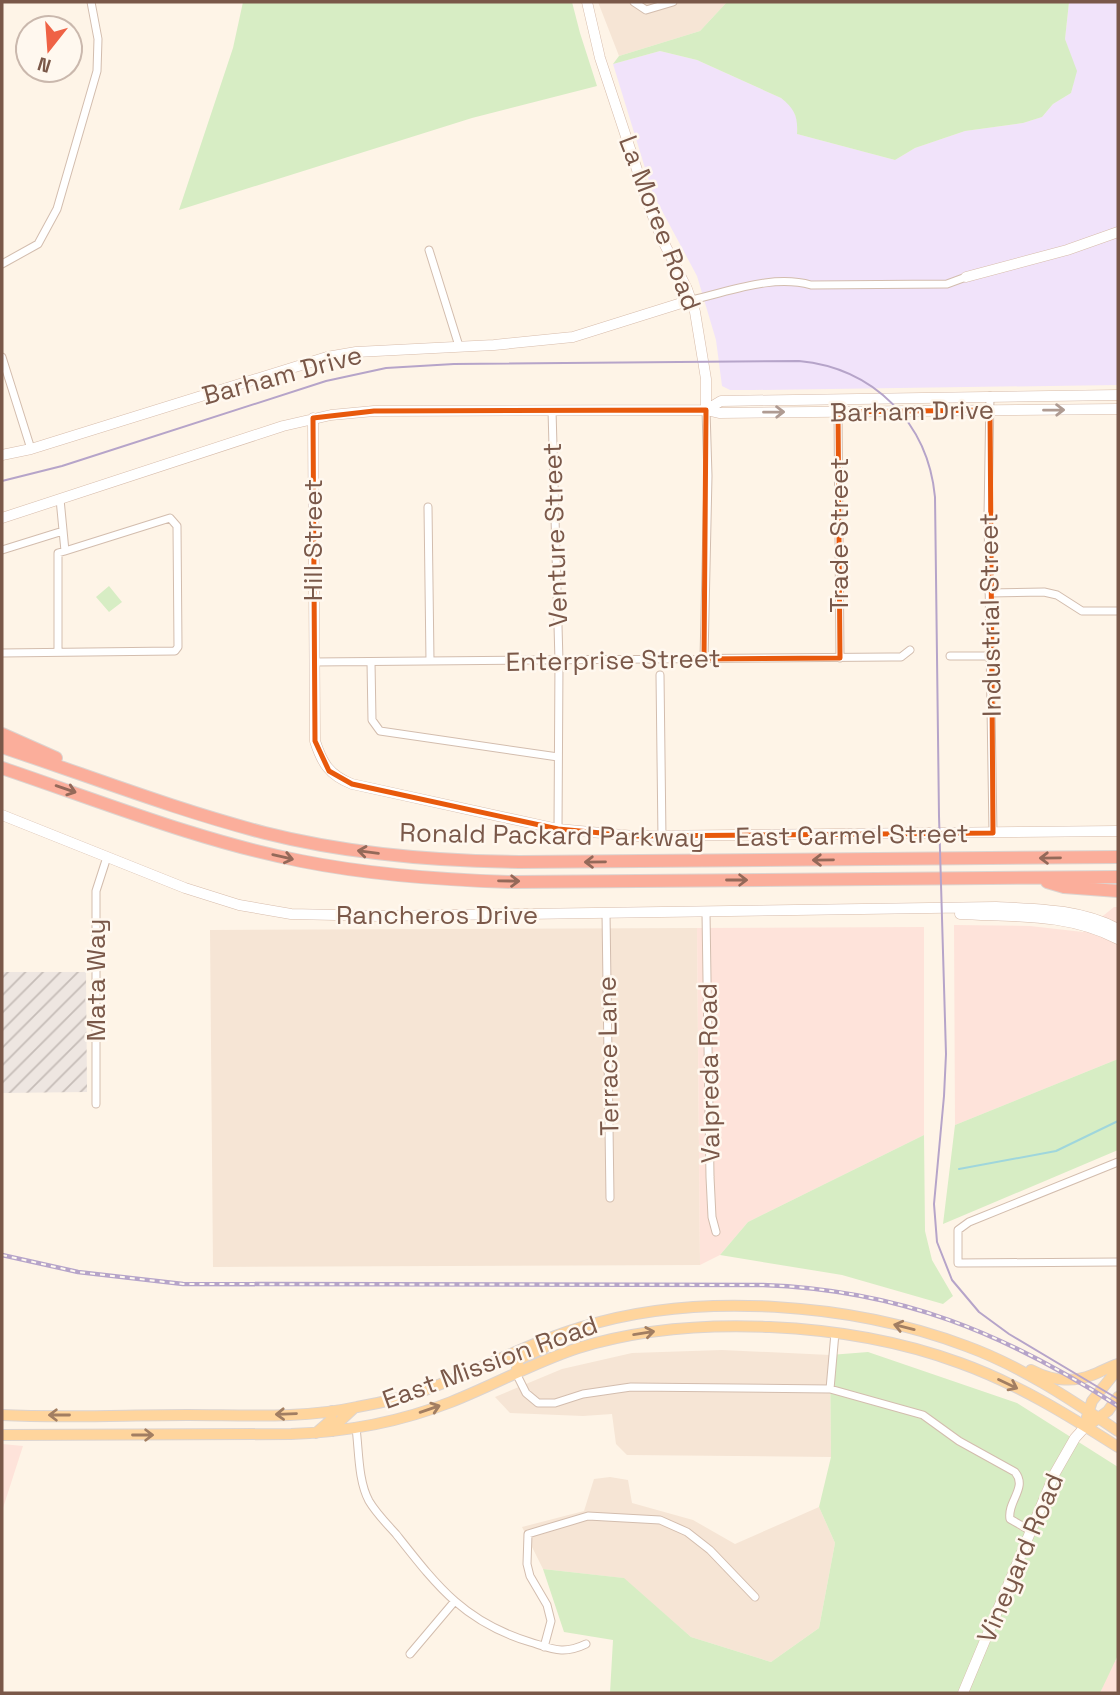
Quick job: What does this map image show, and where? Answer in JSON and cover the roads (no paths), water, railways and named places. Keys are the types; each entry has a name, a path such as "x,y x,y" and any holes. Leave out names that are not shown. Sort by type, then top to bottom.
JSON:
{"highway":[{"path":"2,734 49,754 86,776"},
{"name":"Ronald Packard Parkway","path":"2,747 189,811 267,834 344,849 427,859 519,862 1118,857"},
{"name":"Ronald Packard Parkway","path":"2,768 253,850 347,869 412,877 513,882 1118,877"},
{"path":"1029,878 1064,887 1118,891"}],"main road":[{"name":"La Moree Road","path":"587,2 600,58 650,209 691,300 706,379 706,410"},
{"path":"966,277 1044,257 1118,232"},
{"name":"Barham Drive","path":"2,455 31,449 327,358 356,352 573,337 691,300"},
{"name":"Barham Drive","path":"706,410 721,401 1118,395"},
{"name":"Barham Drive","path":"2,518 313,418 374,411 706,410 719,413 1118,409"},
{"name":"Hill Street","path":"313,418 314,662"},
{"name":"East Carmel Street","path":"314,662 315,741 321,761 339,779 558,829 662,838 1118,831"},
{"name":"Rancheros Drive","path":"2,815 185,888 239,905 291,914 606,914 996,907 1060,911 1090,916 1118,929"},
{"name":"Rancheros Drive","path":"890,910 1055,918 1098,928 1118,939"},
{"name":"East Mission Road","path":"2,1415 269,1415 354,1408 423,1390 554,1335 619,1317 675,1309 776,1308 871,1318 969,1347 1047,1386 1118,1431"},
{"name":"East Mission Road","path":"2,1435 316,1433 356,1428 423,1412 578,1349 614,1339 658,1331 763,1328 835,1333 882,1342 961,1363 1034,1396 1118,1447"},
{"path":"516,1373 519,1359 544,1348 554,1335"},
{"path":"969,1347 1059,1379 1082,1378 1118,1366"},
{"path":"1085,1427 1088,1410 1118,1366"},
{"path":"1085,1427 1099,1418 1118,1397"},
{"path":"333,1431 354,1408"},
{"path":"316,1433 331,1420 332,1411"},
{"name":"Vineyard Road","path":"963,1693 1055,1473 1075,1438 1085,1427"}],"street":[{"path":"2,264 38,244 57,209 97,71 98,39 91,2"},
{"path":"636,4 646,10 673,2"},
{"path":"429,250 459,346"},
{"path":"691,300 744,286 768,283 947,284 966,277"},
{"path":"2,357 31,449"},
{"name":"Industrial Street","path":"990,396 989,593 993,833"},
{"name":"Venture Street","path":"552,410 559,661 558,829"},
{"name":"La Moree Road","path":"704,659 708,476 706,410"},
{"name":"Trade Street","path":"838,412 840,658"},
{"path":"60,499 65,551"},
{"path":"428,507 430,662"},
{"path":"2,653 175,651 178,647 177,526 170,518 58,553 58,651"},
{"path":"2,551 63,531"},
{"path":"989,593 1044,592 1057,595 1082,611 1118,611"},
{"name":"Enterprise Street","path":"314,662 901,657 910,650"},
{"path":"950,656 990,656"},
{"path":"371,662 372,720 380,731 558,757"},
{"path":"660,675 662,838"},
{"name":"Mata Way","path":"96,1104 96,891 107,857"},
{"name":"Valpreda Road","path":"706,912 710,1177 712,1217 716,1232"},
{"name":"Terrace Lane","path":"606,914 610,1198"},
{"path":"1118,1162 969,1222 958,1230 956,1241 957,1263 1118,1262"},
{"path":"830,1389 835,1333"},
{"path":"516,1373 526,1393 538,1403 555,1403 583,1394 631,1387 830,1389 923,1415 959,1441 1015,1472 1020,1479 1020,1487 1009,1510 1010,1519 1031,1531"},
{"path":"356,1428 363,1480 369,1500 441,1590 470,1614 509,1636 570,1652 586,1644"},
{"path":"544,1647 551,1621 547,1605 530,1576 527,1564 528,1534 588,1516 660,1520 687,1532 710,1550 755,1597"},
{"path":"410,1654 454,1602"}],"waterway":[{"path":"959,1169 1056,1151 1118,1121"}],"tram line":[{"path":"2,481 62,466 326,381 386,368 454,364 799,361 826,366 851,375 873,388 909,423 930,470 935,497 939,816 946,1054 934,1204 937,1242 952,1280 979,1312 1009,1334 1118,1399"}],"railway":[{"path":"2,1255 78,1272 183,1284 763,1285 813,1289 905,1306 949,1320 1034,1357 1118,1406"}]}
